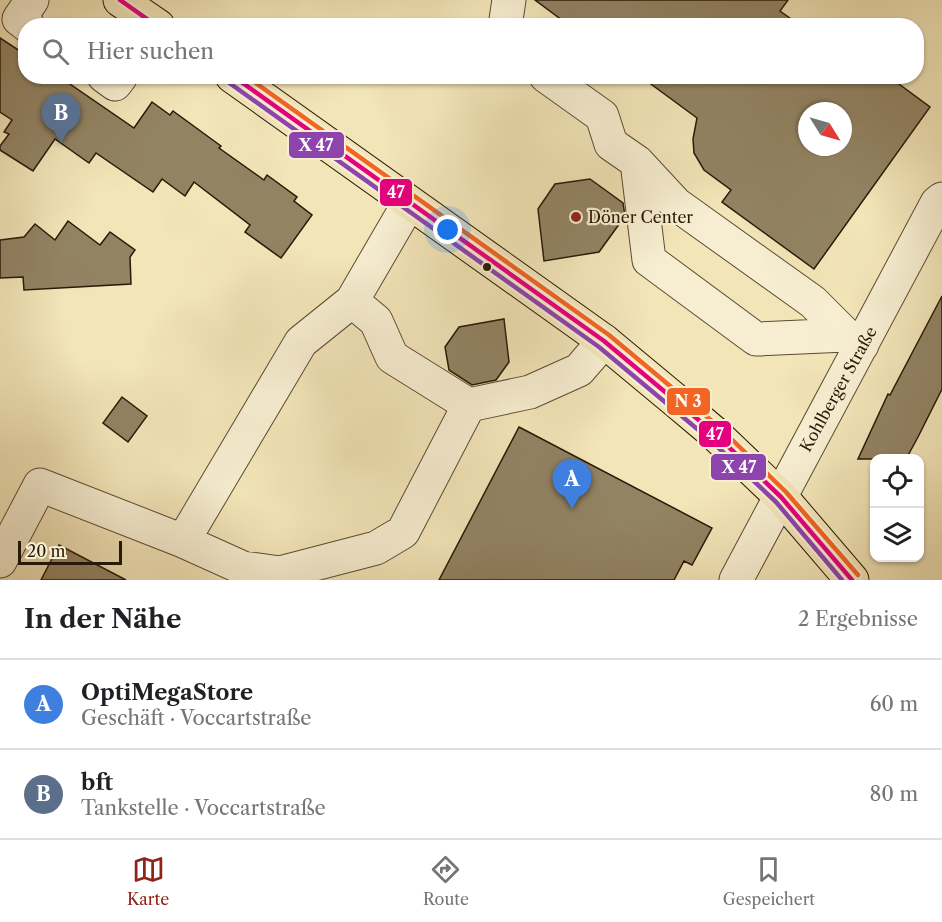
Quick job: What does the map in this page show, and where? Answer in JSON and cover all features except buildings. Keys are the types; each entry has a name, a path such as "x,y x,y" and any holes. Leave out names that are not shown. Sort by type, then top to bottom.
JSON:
{"main road":[{"path":"120,0 146,18"},
{"path":"243,84 604,341 713,432 781,496 852,580"}],"street":[{"path":"20,18 32,0"},
{"path":"506,18 509,0"},
{"path":"557,84 602,116 611,144 637,162 676,204 813,302 854,340"},
{"path":"637,162 649,260 756,339 854,340"},
{"name":"Kohlberger Straße","path":"736,580 781,496 854,340 942,199"},
{"path":"183,541 301,342 352,301 410,203"},
{"path":"352,301 376,321 392,357 469,405 530,392 579,370 604,341"},
{"path":"0,561 40,485 183,541 243,568 280,573 376,548 404,532 469,405"}],"transit line":[{"name":"47","path":"120,0 146,18"},
{"path":"231,84 599,347 708,438 776,502 842,580"},
{"name":"47","path":"244,84 604,341 713,432 781,497 852,580"},
{"path":"257,84 609,335 718,426 786,492 858,575"}],"place":[{"name":"bft","path":"61,143"},
{"name":"Döner Center","path":"576,217"},
{"name":"OptiMegaStore","path":"572,509"}]}
